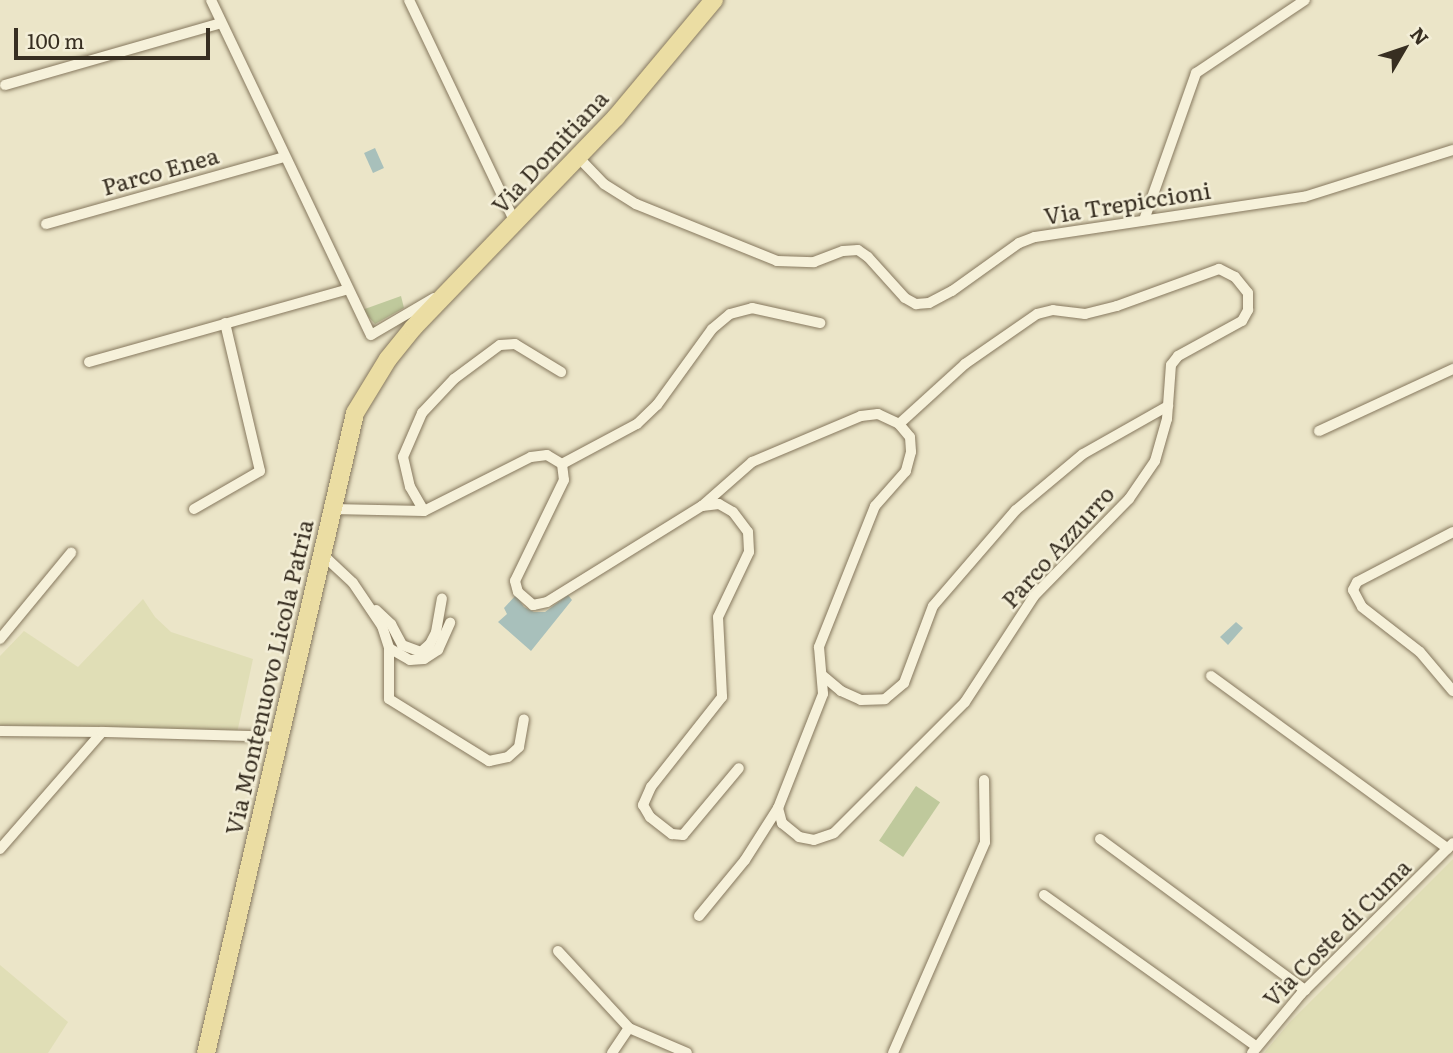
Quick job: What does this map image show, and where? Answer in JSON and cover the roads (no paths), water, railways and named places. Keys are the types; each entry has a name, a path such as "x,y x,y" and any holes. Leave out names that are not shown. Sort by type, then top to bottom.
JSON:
{"main road":[{"name":"Via Domitiana","path":"413,328 616,117 713,0"},
{"name":"Via Montenuovo Licola Patria","path":"206,1053 355,413 388,359 413,328"}],"street":[{"path":"211,0 371,335 452,288"},
{"path":"409,0 515,222"},
{"path":"1144,220 1196,73 1305,0"},
{"path":"5,85 222,23"},
{"name":"Via Trepiccioni","path":"578,157 604,184 636,204 777,261 814,262 858,250 868,257 905,298 916,303 929,303 952,291 1019,243 1035,237 1304,197 1453,150"},
{"name":"Parco Enea","path":"46,224 285,157"},
{"name":"Parco Azzurro","path":"778,808 782,823 799,837 814,840 834,833 965,702 1034,596 1129,499 1155,461 1168,406 1171,365 1178,356 1242,321 1248,310 1248,293 1235,277 1220,269 1117,306 1085,314 1053,310 1037,314 965,364 899,424"},
{"path":"89,362 348,289"},
{"path":"562,464 637,424 657,405 712,328 730,314 752,308 820,323"},
{"path":"194,509 260,471 225,323"},
{"path":"424,511 410,487 403,457 422,413 454,379 500,345 515,344 561,372"},
{"path":"1319,431 1453,369"},
{"name":"Parco Azzurro","path":"822,676 841,691 861,700 885,699 904,683 933,606 1016,510 1083,454 1168,406"},
{"path":"562,464 564,480 515,581 517,592 533,605 547,601 702,506 752,462 849,421 878,414 899,424 910,438 911,452 905,471 875,506 819,647 823,694 778,808 745,860 699,916"},
{"path":"332,509 424,511 531,457 547,455 562,464"},
{"path":"702,506 719,504 733,512 748,532 749,552 718,617 722,697 651,787 643,805 650,817 672,834 682,835 739,768"},
{"path":"1453,532 1357,582 1353,590 1362,607 1420,652 1453,691"},
{"path":"0,639 71,553"},
{"path":"322,554 353,583 382,626 390,648 389,699 488,761 508,757 519,747 524,719"},
{"path":"369,607 391,624 402,645 421,652 430,644 436,632 442,599"},
{"path":"390,648 410,660 424,659 438,650 450,624"},
{"path":"1211,676 1450,846"},
{"path":"0,731 281,737"},
{"path":"0,849 102,732"},
{"path":"893,1053 985,842 984,780"},
{"path":"1100,839 1305,990"},
{"name":"Via Coste di Cuma","path":"1254,1049 1305,990 1450,846"},
{"path":"1044,895 1254,1049"},
{"path":"558,951 629,1028 687,1053"},
{"path":"612,1053 629,1028"}],"water":[{"path":"375,148 384,168 373,173 364,153"},
{"path":"516,595 524,607 534,612 545,612 568,595 572,600 531,651 498,622 507,614 504,608"},
{"path":"1236,622 1243,628 1228,645 1220,637"}]}
